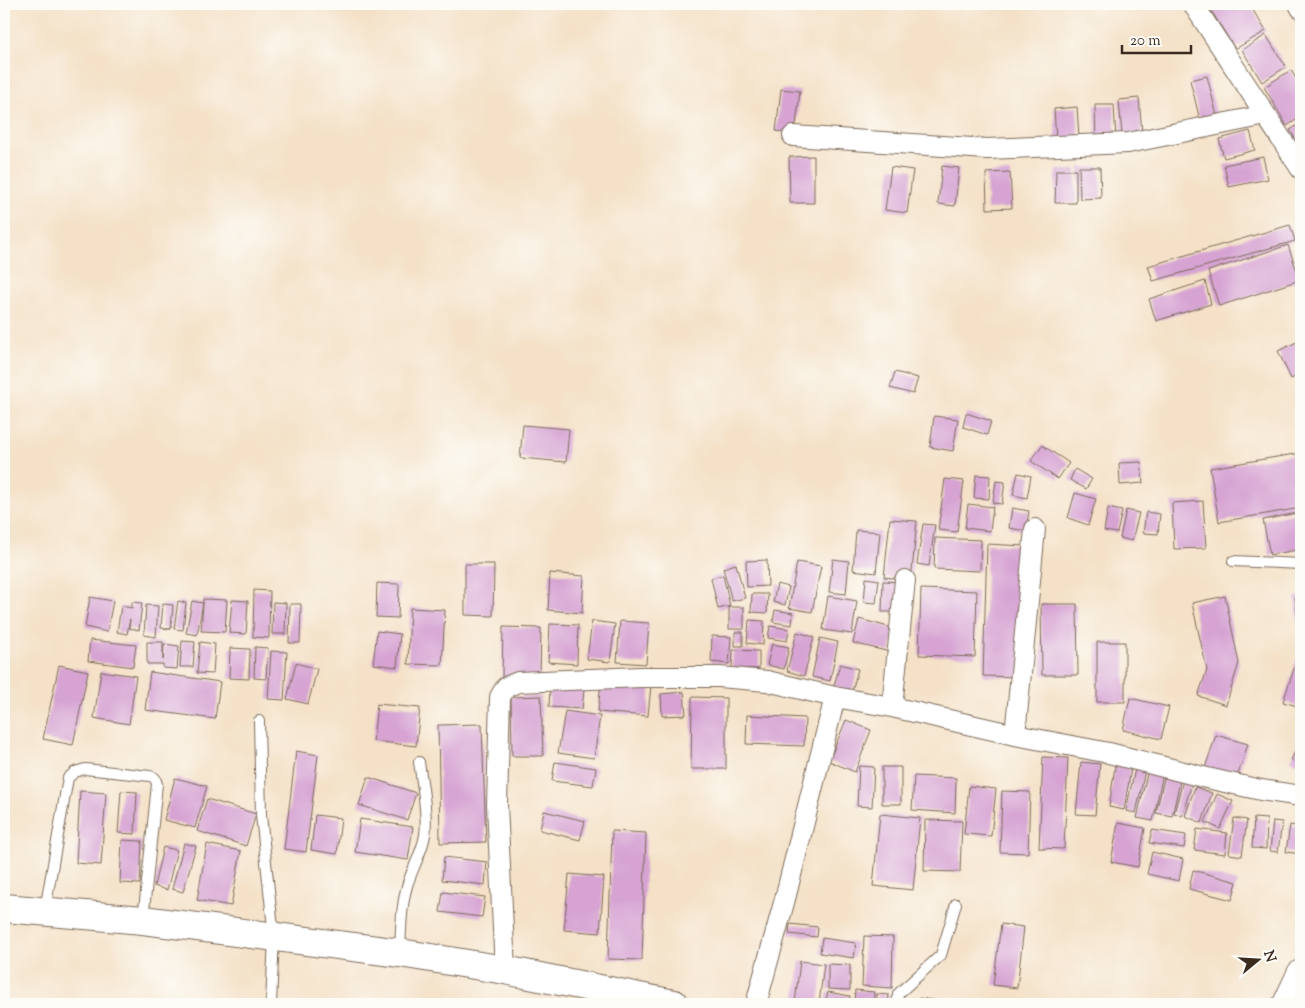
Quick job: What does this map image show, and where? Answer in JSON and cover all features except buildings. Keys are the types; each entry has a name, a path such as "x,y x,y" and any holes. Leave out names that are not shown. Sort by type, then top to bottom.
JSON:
{"main road":[{"path":"4,908 143,920 400,953 505,970 674,1004"},
{"path":"1287,1004 1301,974"}],"street":[{"path":"1193,4 1301,170"},
{"path":"1298,4 1301,8"},
{"path":"793,136 987,149 1128,143 1266,115"},
{"path":"1015,735 1035,529"},
{"path":"892,707 905,580"},
{"path":"505,970 497,805 500,697 506,687 518,682 641,677 767,681 1015,735 1109,753 1261,790 1301,796"},
{"path":"756,1004 835,697"}],"lane":[{"path":"1233,561 1301,564"},
{"path":"259,721 261,814 274,937 270,1004"},
{"path":"400,953 402,908 407,886 419,859 425,835 426,821 420,762"},
{"path":"45,911 68,778 75,772 85,769 155,778 157,784 143,920"},
{"path":"897,1004 898,994 940,954 956,904"}]}
